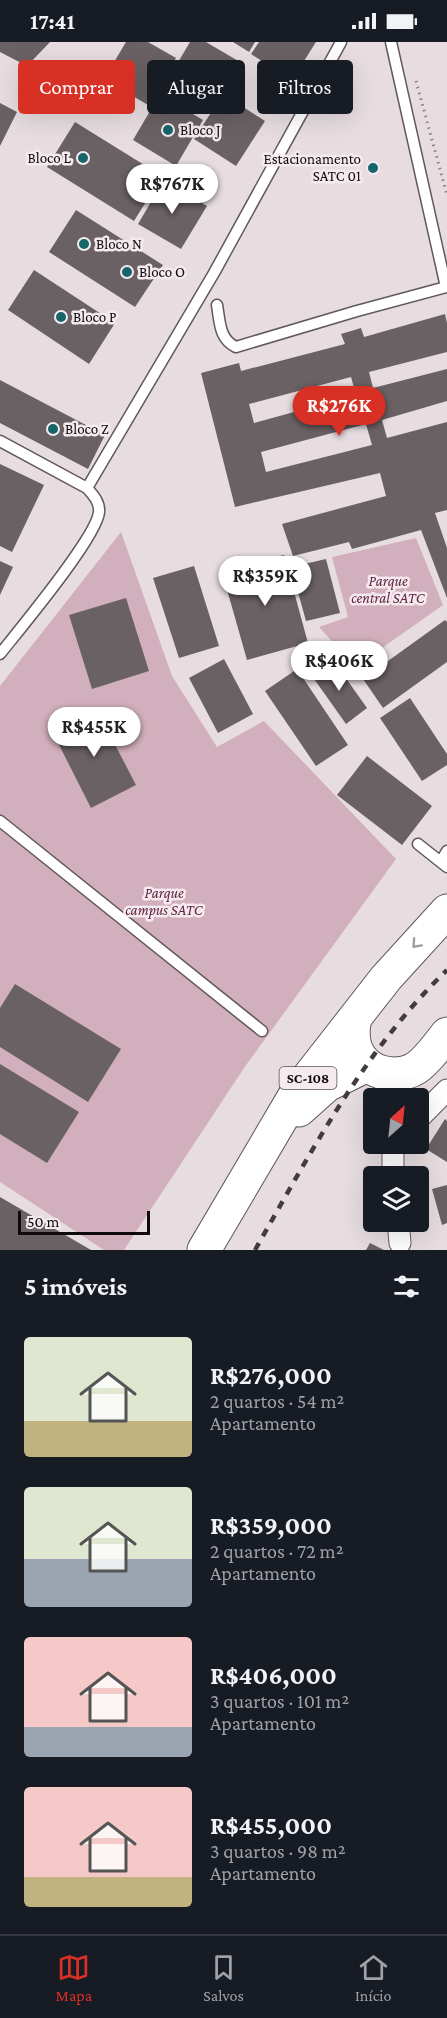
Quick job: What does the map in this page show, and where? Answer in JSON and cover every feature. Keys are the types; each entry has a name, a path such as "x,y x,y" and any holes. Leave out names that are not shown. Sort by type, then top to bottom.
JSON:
{"main road":[{"path":"445,1037 416,1068 379,1079 359,1056 352,1031 355,1018 386,978 447,911"},
{"name":"SC-108","path":"204,1250 297,1092 355,1018"},
{"name":"SC-108","path":"268,1142 327,1085 379,1079"}],"street":[{"path":"429,1108 447,1090"},
{"path":"399,1232 400,1244"}],"lane":[{"path":"87,488 214,273 341,42"},
{"path":"217,305 222,336 236,347 447,287 391,42"},
{"path":"0,441 87,488 96,499 99,513 87,541 0,654"},
{"path":"0,821 262,1031"},
{"path":"418,844 444,864 447,851"}],"path":[{"path":"414,75 447,195"}],"green space":[{"name":"Parque campus SATC","path":"121,532 172,676 217,747 264,721 396,859 244,1068 124,1250 104,1250 0,1182 0,686"},
{"name":"Parque central SATC","path":"416,538 443,605 355,667 319,627 348,617 332,557"}],"building":[{"path":"0,42 50,42 33,60 18,61 0,52"},
{"path":"126,42 148,42 176,58 175,60 147,60 147,104 135,97 135,60 115,60"},
{"path":"190,42 206,42 237,60 179,60"},
{"path":"233,42 255,42 249,52"},
{"path":"259,42 316,42 305,60 260,60 251,54"},
{"path":"0,103 17,112 0,146"},
{"path":"245,108 265,121 236,166 194,139 210,114 245,114"},
{"name":"Bloco J","path":"148,114 193,114 203,120 176,166 133,140"},
{"path":"75,122 162,176 134,221 47,167"},
{"path":"164,180 207,206 181,249 138,224"},
{"path":"76,210 163,265 135,307 49,252"},
{"name":"Bloco P","path":"34,270 115,323 89,364 8,310"},
{"path":"445,314 447,352 369,372 373,388 447,369 447,401 382,420 387,438 447,422 447,510 435,513 447,548 447,598 421,530 352,549 349,542 293,556 282,524 386,496 380,473 235,507 201,373 239,363 241,371 345,344 341,334 361,328 364,337","holes":["351,377 356,395 254,423 249,404","366,424 372,445 266,472 261,452"]},
{"name":"Bloco Z","path":"0,380 105,435 88,469 0,423"},
{"path":"0,464 44,485 12,552 0,546"},
{"path":"284,555 308,643 247,660 222,572"},
{"path":"326,559 340,613 306,621 291,567"},
{"path":"0,561 13,567 0,595"},
{"path":"194,566 219,646 179,658 153,578"},
{"path":"126,598 149,671 92,689 69,615"},
{"path":"445,620 447,622 447,662 383,708 363,679"},
{"path":"224,659 253,714 218,733 189,678"},
{"path":"333,660 367,708 346,724 312,676"},
{"path":"297,669 348,745 316,766 265,691"},
{"path":"410,698 447,754 447,765 422,781 380,718"},
{"path":"96,708 136,785 91,808 52,731"},
{"path":"367,756 432,806 402,845 337,795"},
{"path":"15,984 121,1049 88,1102 0,1047 0,1008"},
{"path":"0,1064 79,1112 47,1163 0,1134"},
{"path":"445,1119 447,1121 447,1162 429,1151 429,1144"},
{"path":"447,1185 447,1223 442,1225 432,1189"},
{"path":"0,1197 91,1250 0,1250"},
{"path":"370,1243 384,1250 366,1250"}],"railway":[{"path":"255,1250 319,1139 365,1067 390,1033 447,970"}],"place":[{"name":"Bloco J","path":"168,130"},
{"name":"Bloco L","path":"83,158"},
{"name":"Estacionamento SATC 01","path":"373,168"},
{"name":"Bloco N","path":"84,244"},
{"name":"Bloco O","path":"127,272"},
{"name":"Bloco P","path":"61,317"},
{"name":"Bloco Z","path":"53,429"}]}
